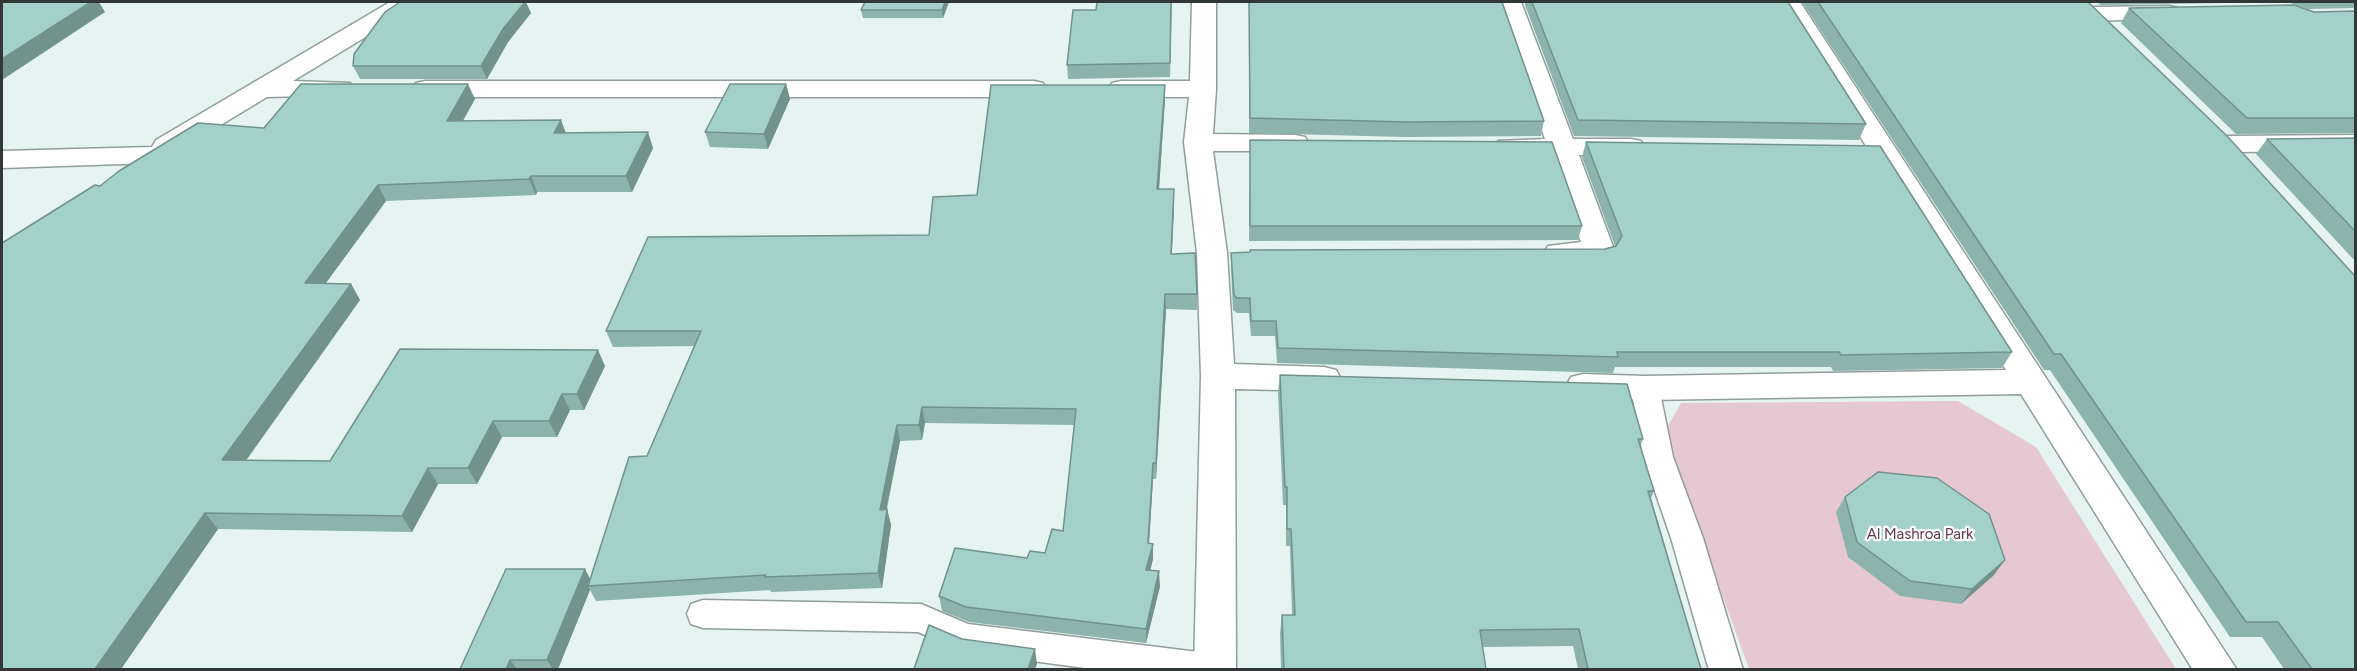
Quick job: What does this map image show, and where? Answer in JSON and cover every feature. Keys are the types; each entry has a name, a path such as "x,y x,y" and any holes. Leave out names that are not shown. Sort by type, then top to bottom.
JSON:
{"street":[{"path":"112,180 406,2"},
{"path":"1204,2 1203,89 1198,142 1223,253 1218,376 1215,669"},
{"path":"1509,2 1600,252 1529,253"},
{"path":"1788,2 2029,382 2216,669"},
{"path":"2087,8 2197,13"},
{"path":"2087,8 2119,39"},
{"path":"263,89 368,89"},
{"path":"403,89 1063,89"},
{"path":"1098,89 1203,89"},
{"path":"2252,170 2219,136 2355,143"},
{"path":"1198,142 1325,144"},
{"path":"1483,147 1656,148"},
{"path":"1848,150 1884,151"},
{"path":"2,160 152,154"},
{"path":"1218,376 1360,380"},
{"path":"1550,386 1645,388 2029,382"}],"lane":[{"path":"1645,388 1658,457 1687,538 1726,669"},
{"path":"703,614 921,618 965,638 1215,669"}],"green space":[{"name":"Al Mashroa Park","path":"1958,401 2036,447 2176,669 1749,669 1664,433 1681,403"}],"building":[{"path":"2,2 91,2 2,59"},
{"path":"400,2 525,2 503,29 481,66 353,66 354,54 385,12"},
{"path":"865,2 945,2 942,10 861,10"},
{"path":"1097,2 1171,2 1170,63 1067,65 1073,10 1096,10"},
{"path":"1249,2 1502,2 1544,121 1407,122 1250,118"},
{"path":"1532,2 1788,2 1866,124 1578,120"},
{"path":"1818,2 2088,2 2227,136 2355,276 2355,669 2312,669 2278,622 2246,622 2061,354 2054,354"},
{"path":"2294,5 2314,12 2355,11 2355,118 2247,118 2129,8"},
{"path":"301,84 468,84 447,121 561,120 554,133 648,132 626,176 531,176 529,179 378,185 305,283 351,284 222,460 330,461 400,349 598,350 577,394 562,394 549,421 493,421 468,468 428,468 402,516 205,513 95,669 2,669 2,243 95,185 100,186 119,171 198,123 264,128"},
{"path":"730,84 786,84 764,134 705,132"},
{"path":"991,85 1165,85 1157,189 1174,189 1171,254 1195,253 1197,294 1165,294 1156,463 1153,463 1148,543 1153,544 1146,570 1159,571 1146,629 966,607 939,596 955,548 1027,558 1030,551 1045,553 1052,529 1063,531 1076,409 922,407 919,425 897,425 880,510 887,509 878,573 765,577 766,575 588,586 629,457 647,456 701,331 606,331 648,237 929,235 933,197 977,195"},
{"path":"2355,138 2355,231 2267,139"},
{"path":"1250,140 1552,142 1582,226 1250,226"},
{"path":"1586,142 1880,146 2012,352 1841,355 1839,352 1617,352 1618,357 1278,348 1276,321 1251,321 1250,298 1237,298 1234,295 1231,253 1250,252 1250,250 1605,249 1616,246 1622,236"},
{"path":"1280,375 1627,384 1643,439 1638,439 1654,491 1648,491 1701,669 1588,669 1579,629 1480,630 1486,669 1284,669 1282,615 1295,615 1291,529 1287,529 1287,487 1285,487"},
{"path":"1878,472 1937,478 1989,514 2005,560 1972,589 1910,581 1857,542 1845,497"},
{"path":"506,569 585,569 547,660 510,660 506,669 460,669"},
{"path":"929,625 962,639 1035,649 1028,669 914,669"}]}
